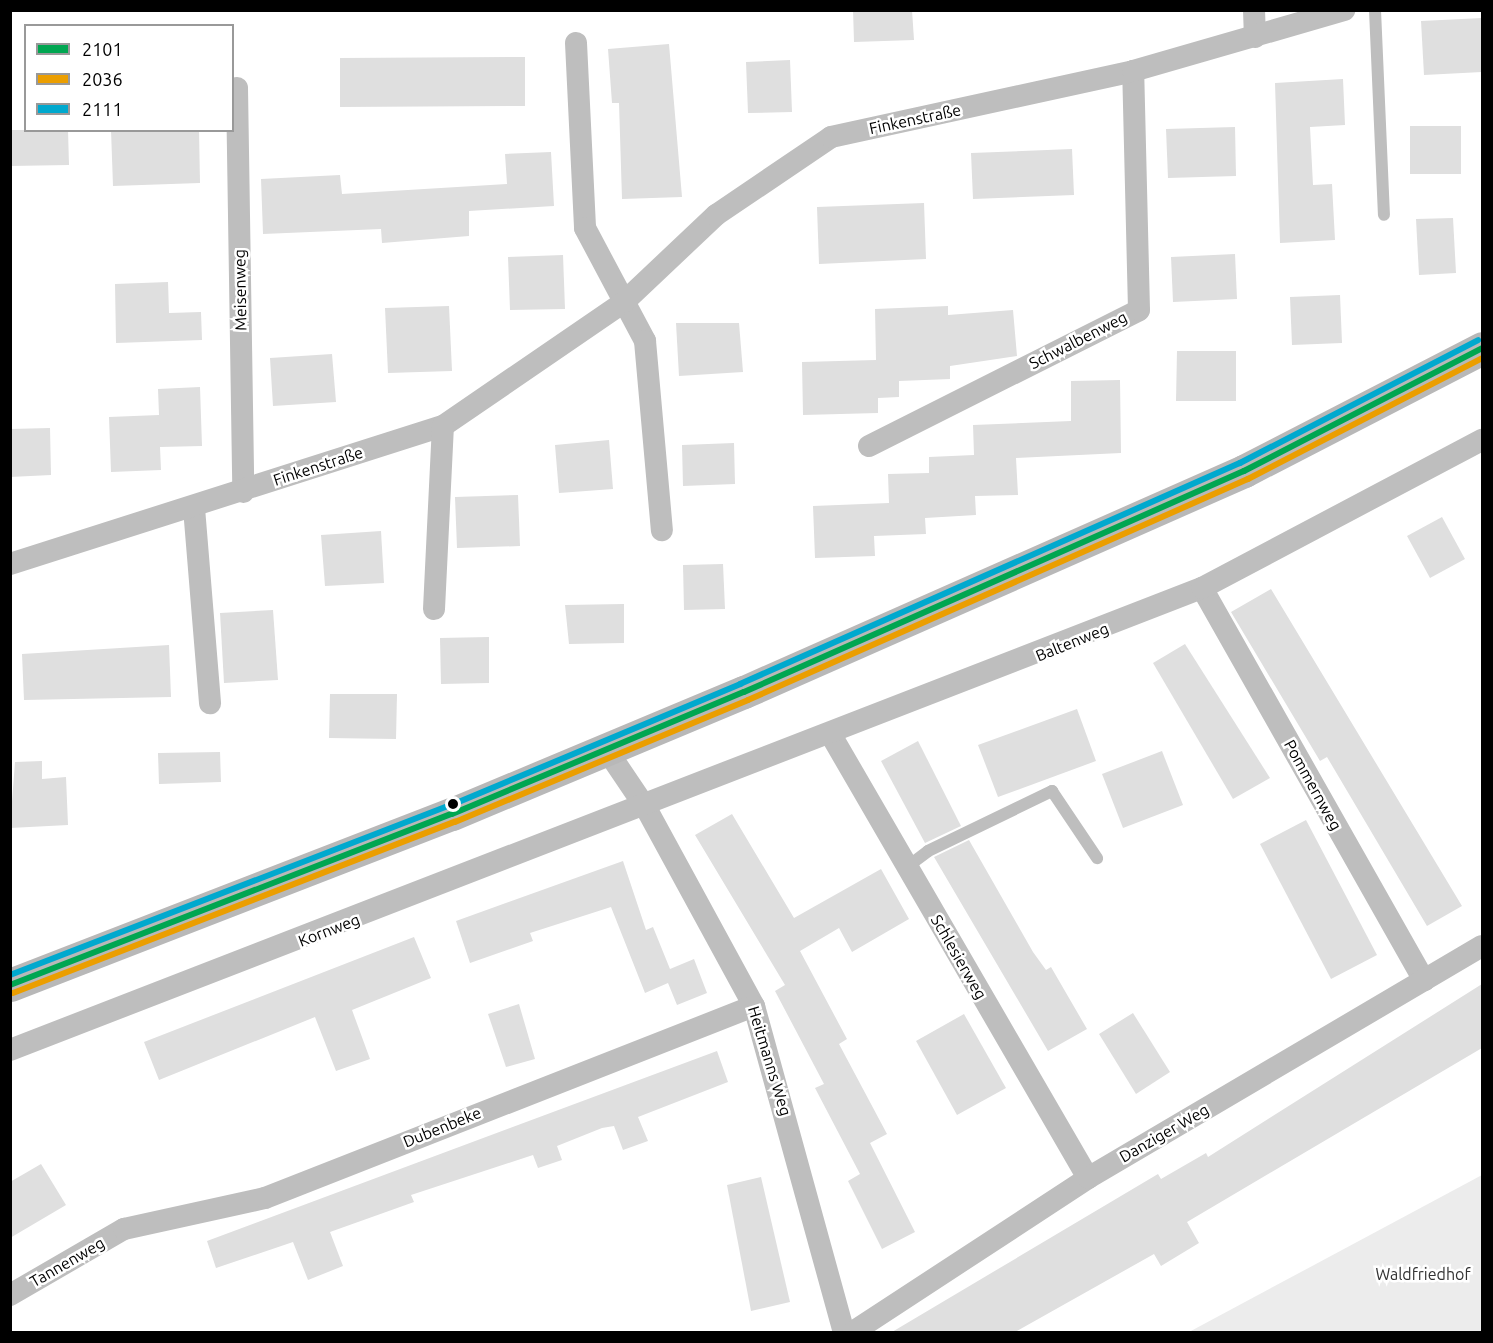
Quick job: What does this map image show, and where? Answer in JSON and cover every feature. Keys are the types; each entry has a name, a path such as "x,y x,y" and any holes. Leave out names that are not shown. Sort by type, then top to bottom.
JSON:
{"main road":[{"path":"10,985 606,749 1245,471 1482,348"}],"street":[{"path":"1254,10 1255,37"},
{"name":"Finkenstraße","path":"10,564 194,508 443,426 624,302 716,215 831,137 1132,71 1344,10"},
{"path":"576,43 585,228 645,341 662,530"},
{"name":"Schwalbenweg","path":"869,446 1138,310 1132,71"},
{"name":"Meisenweg","path":"237,88 243,492"},
{"path":"434,609 443,426"},
{"name":"Baltenweg","path":"646,808 1202,588 1482,440"},
{"path":"194,508 210,703"},
{"name":"Pommernweg","path":"1202,588 1424,981"},
{"name":"Schlesierweg","path":"831,735 1088,1178"},
{"name":"Heitmanns Weg","path":"606,749 646,808 754,1006 844,1332"},
{"name":"Kornweg","path":"10,1050 646,808"},
{"name":"Danziger Weg","path":"853,1332 1088,1178 1482,946"},
{"name":"Dubenbeke","path":"124,1229 266,1198 754,1006"},
{"name":"Tannenweg","path":"10,1295 124,1229"}],"lane":[{"path":"1375,10 1384,215"},
{"path":"907,867 928,851 1052,791 1097,858"}],"green space":[{"name":"Waldfriedhof","path":"1482,1175 1482,1332 1189,1332"}],"building":[{"path":"853,10 912,10 914,40 854,42"},
{"path":"1482,18 1482,72 1424,75 1421,21"},
{"path":"669,44 682,197 622,199 619,103 612,103 608,49"},
{"path":"525,57 525,106 340,107 340,58"},
{"path":"790,60 792,112 748,113 746,62"},
{"path":"1343,79 1345,125 1310,127 1313,185 1332,184 1335,240 1280,243 1275,83"},
{"path":"1410,126 1461,126 1461,174 1410,174"},
{"path":"1235,127 1236,176 1168,178 1166,129"},
{"path":"10,130 68,132 69,165 10,166"},
{"path":"111,132 199,132 200,183 113,186"},
{"path":"1072,149 1074,195 973,199 971,153"},
{"path":"551,152 554,206 469,211 469,236 382,243 381,229 263,234 261,179 340,175 342,194 507,184 505,154"},
{"path":"924,203 926,259 819,264 817,207"},
{"path":"1453,218 1456,273 1419,275 1416,219"},
{"path":"1235,254 1237,299 1173,302 1171,257"},
{"path":"563,255 565,309 510,310 508,257"},
{"path":"168,282 169,313 201,312 202,340 116,343 115,284"},
{"path":"1340,295 1342,343 1292,345 1290,297"},
{"path":"449,306 452,371 388,373 385,308"},
{"path":"948,306 948,315 1013,310 1017,356 950,366 950,379 899,381 899,397 878,398 878,413 803,415 802,362 876,360 875,309"},
{"path":"676,323 739,323 743,372 679,376"},
{"path":"1177,351 1236,351 1236,401 1176,401"},
{"path":"332,354 336,402 273,406 270,358"},
{"path":"1120,380 1121,453 1016,458 1018,495 975,496 976,515 925,518 926,534 874,536 875,556 815,558 813,506 889,503 888,474 929,473 929,457 974,455 973,425 1071,421 1071,381"},
{"path":"200,387 202,446 160,447 161,470 111,472 109,417 159,415 158,389"},
{"path":"50,428 51,475 10,477 10,429"},
{"path":"609,440 613,489 559,493 555,445"},
{"path":"734,443 735,484 683,486 682,445"},
{"path":"518,495 520,546 457,548 455,497"},
{"path":"1442,517 1465,559 1430,578 1407,536"},
{"path":"381,531 384,583 325,586 321,535"},
{"path":"723,564 725,609 684,610 683,565"},
{"path":"1271,589 1462,906 1427,926 1327,757 1320,761 1231,612"},
{"path":"624,604 624,643 569,644 565,605"},
{"path":"273,610 278,680 224,683 220,613"},
{"path":"489,637 489,683 441,684 440,638"},
{"path":"1185,644 1270,778 1233,799 1153,663"},
{"path":"169,645 171,697 24,700 22,654"},
{"path":"330,694 397,694 396,739 329,738"},
{"path":"1077,709 1096,761 998,797 978,745"},
{"path":"918,741 961,826 925,843 881,761"},
{"path":"1162,751 1183,805 1123,828 1102,774"},
{"path":"220,752 221,782 159,784 158,753"},
{"path":"42,761 42,779 66,777 68,825 10,828 15,762"},
{"path":"732,814 794,918 881,869 909,919 852,952 839,928 800,951 847,1039 839,1044 887,1134 870,1143 915,1232 882,1249 848,1181 860,1174 815,1088 824,1084 775,991 785,985 695,835"},
{"path":"1306,820 1377,955 1331,979 1260,844"},
{"path":"969,840 1033,952 1046,970 1051,967 1087,1029 1048,1051 934,857"},
{"path":"623,861 646,930 653,927 670,969 694,959 707,993 677,1005 668,983 645,993 611,907 530,933 533,941 470,963 456,921"},
{"path":"414,937 431,978 352,1010 370,1059 336,1071 315,1017 159,1080 144,1042"},
{"path":"1482,984 1482,1048 1187,1222 1199,1243 1161,1266 1154,1254 1015,1332 892,1332 1158,1174 1161,1179 1206,1153 1208,1157"},
{"path":"519,1004 535,1059 506,1067 488,1014"},
{"path":"1133,1013 1170,1072 1136,1094 1099,1034"},
{"path":"964,1014 1006,1088 957,1115 916,1041"},
{"path":"717,1051 728,1082 638,1117 648,1141 623,1150 614,1126 602,1128 557,1146 562,1160 538,1168 533,1155 411,1195 414,1202 330,1232 343,1266 308,1280 293,1242 216,1268 207,1241"},
{"path":"41,1164 66,1205 10,1238 10,1182"},
{"path":"761,1177 790,1302 751,1311 727,1185"}],"transit line":[{"name":"2111","path":"10,975 449,806 740,684 1240,463 1478,340"},
{"name":"2101","path":"10,985 452,814 744,692 1244,471 1482,348"},
{"name":"2036","path":"13,993 455,822 748,700 1248,479 1482,358"}]}
